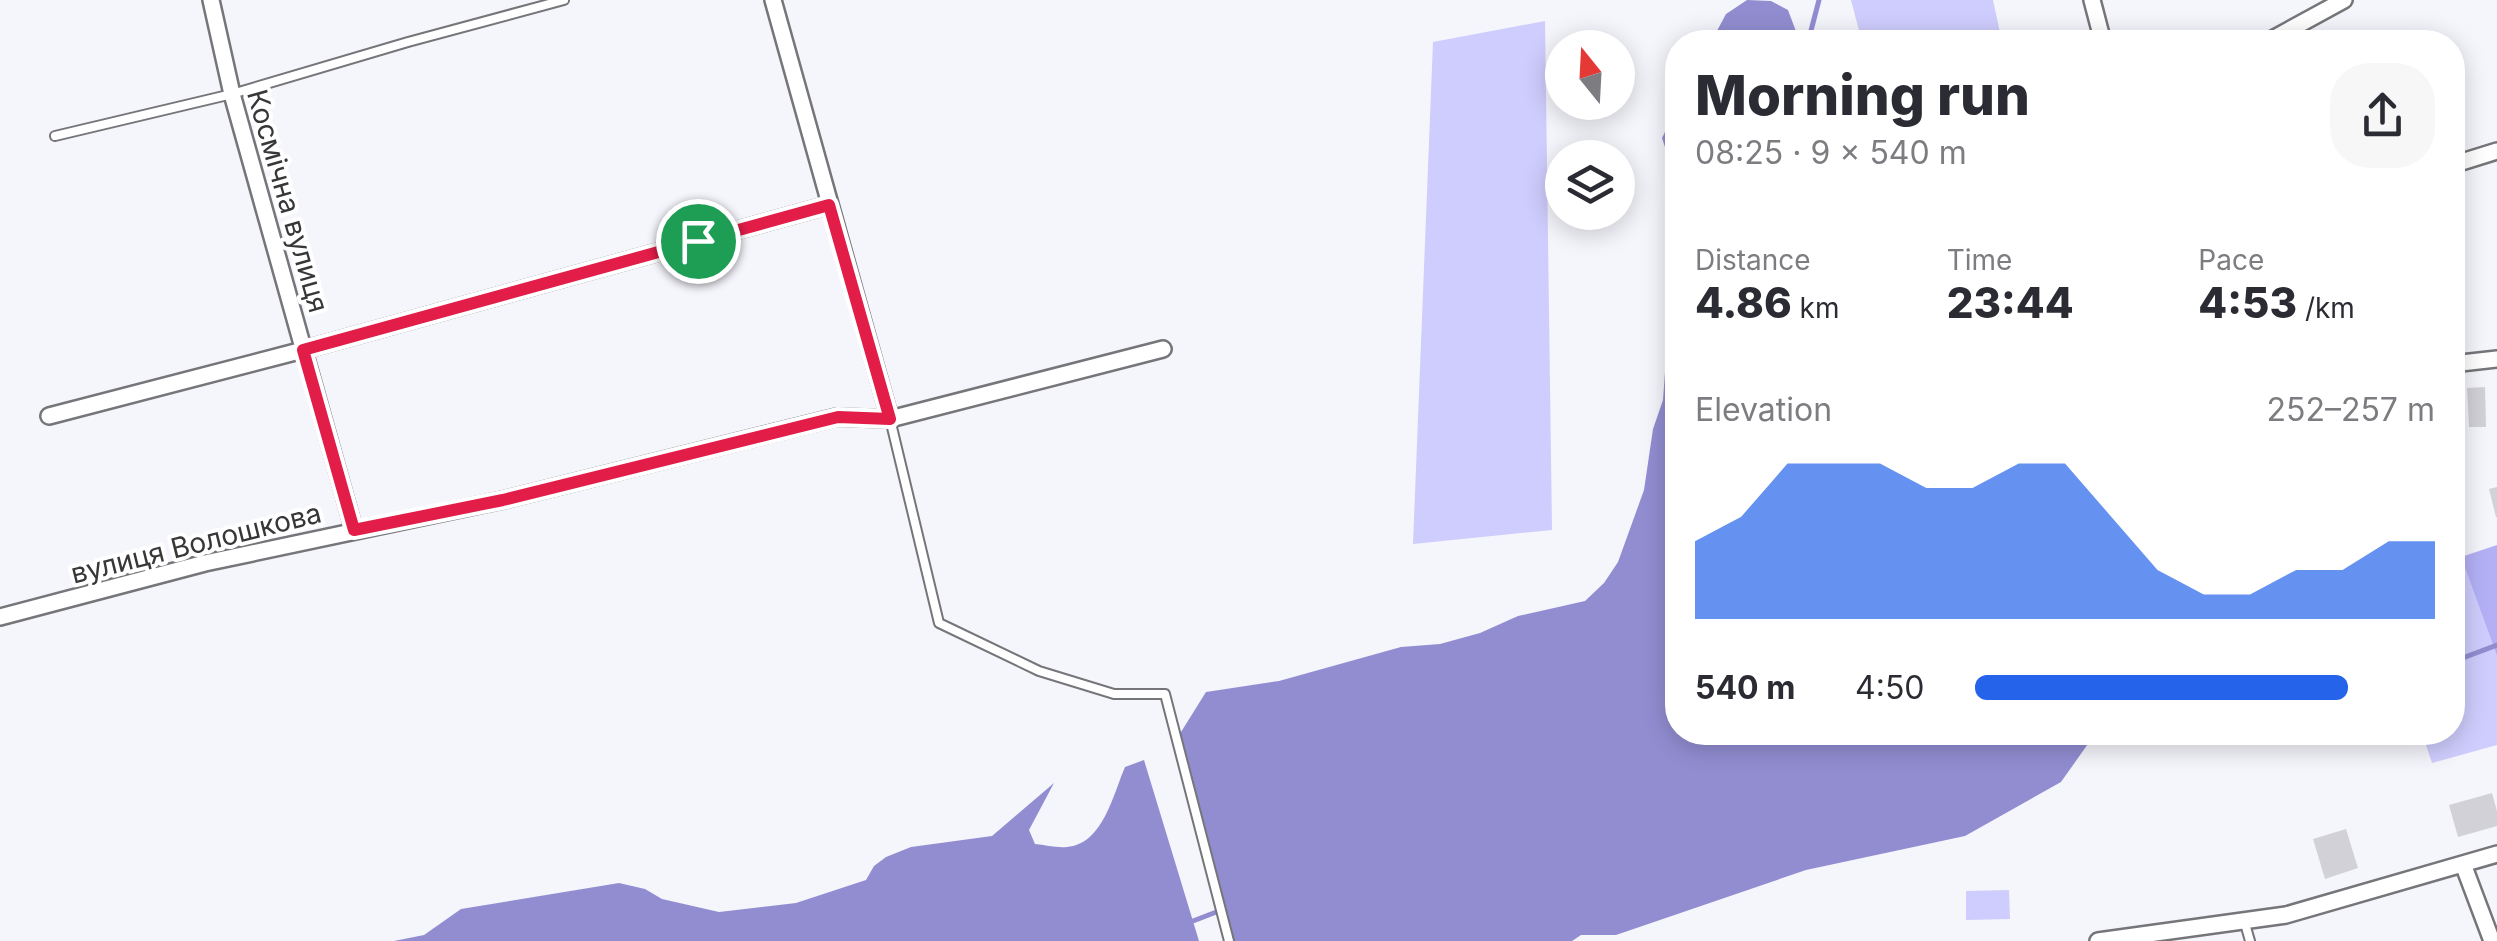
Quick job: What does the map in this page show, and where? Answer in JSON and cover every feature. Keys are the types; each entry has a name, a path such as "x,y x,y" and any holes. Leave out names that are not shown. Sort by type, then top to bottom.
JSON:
{"street":[{"name":"Космічна вулиця","path":"211,0 232,94 354,530"},
{"path":"773,0 890,419"},
{"path":"2092,0 2100,30"},
{"path":"2289,30 2344,0"},
{"path":"2465,161 2497,151"},
{"path":"50,416 829,205"},
{"name":"вулиця Волошкова","path":"0,617 204,564 503,500 838,417 890,419 1163,349"},
{"path":"2465,362 2497,358"},
{"path":"2098,941 2286,914 2497,854"},
{"path":"2462,864 2492,941"}],"lane":[{"path":"54,136 232,94 564,0"},
{"path":"890,419 939,623 1039,672 1114,694 1164,694 1229,941"},
{"path":"2244,920 2250,941"}],"shaded area":[{"path":"1747,0 1771,1 1788,10 1796,30 1717,30 1726,14"},
{"path":"1851,0 1993,0 1999,30 1859,30"},
{"path":"1545,21 1552,530 1413,544 1433,42"},
{"path":"1665,372 1665,745 2087,745 2061,782 1965,836 1806,870 1616,935 1581,935 1572,941 1230,941 1176,740 1206,692 1279,681 1401,647 1440,644 1480,633 1518,616 1585,601 1618,562 1644,490 1653,429 1663,400"},
{"path":"2497,545 2497,656 2465,568 2465,556"},
{"path":"2465,568 2497,656 2497,745 2432,763 2426,745 2465,745"},
{"path":"1144,760 1199,941 394,941 424,935 461,909 619,883 645,889 662,899 719,912 796,903 866,880 874,866 886,857 911,847 992,836 1054,783 1029,830 1035,844 1067,847 1079,844 1098,828 1125,767"},
{"path":"2009,890 2010,919 1966,920 1966,891"}],"building":[{"path":"2485,387 2486,427 2469,427 2467,388"},
{"path":"2497,487 2497,517 2496,517 2489,489"},
{"path":"2492,793 2497,826 2458,837 2449,805"},
{"path":"2346,829 2358,868 2325,879 2313,839"}],"waterway":[{"path":"1811,30 1819,0"},
{"path":"2465,657 2497,645"},
{"path":"1193,921 1219,911"}],"route":[{"path":"829,205 890,419 838,417 503,500 354,530 303,350 698,241 829,205"}]}
